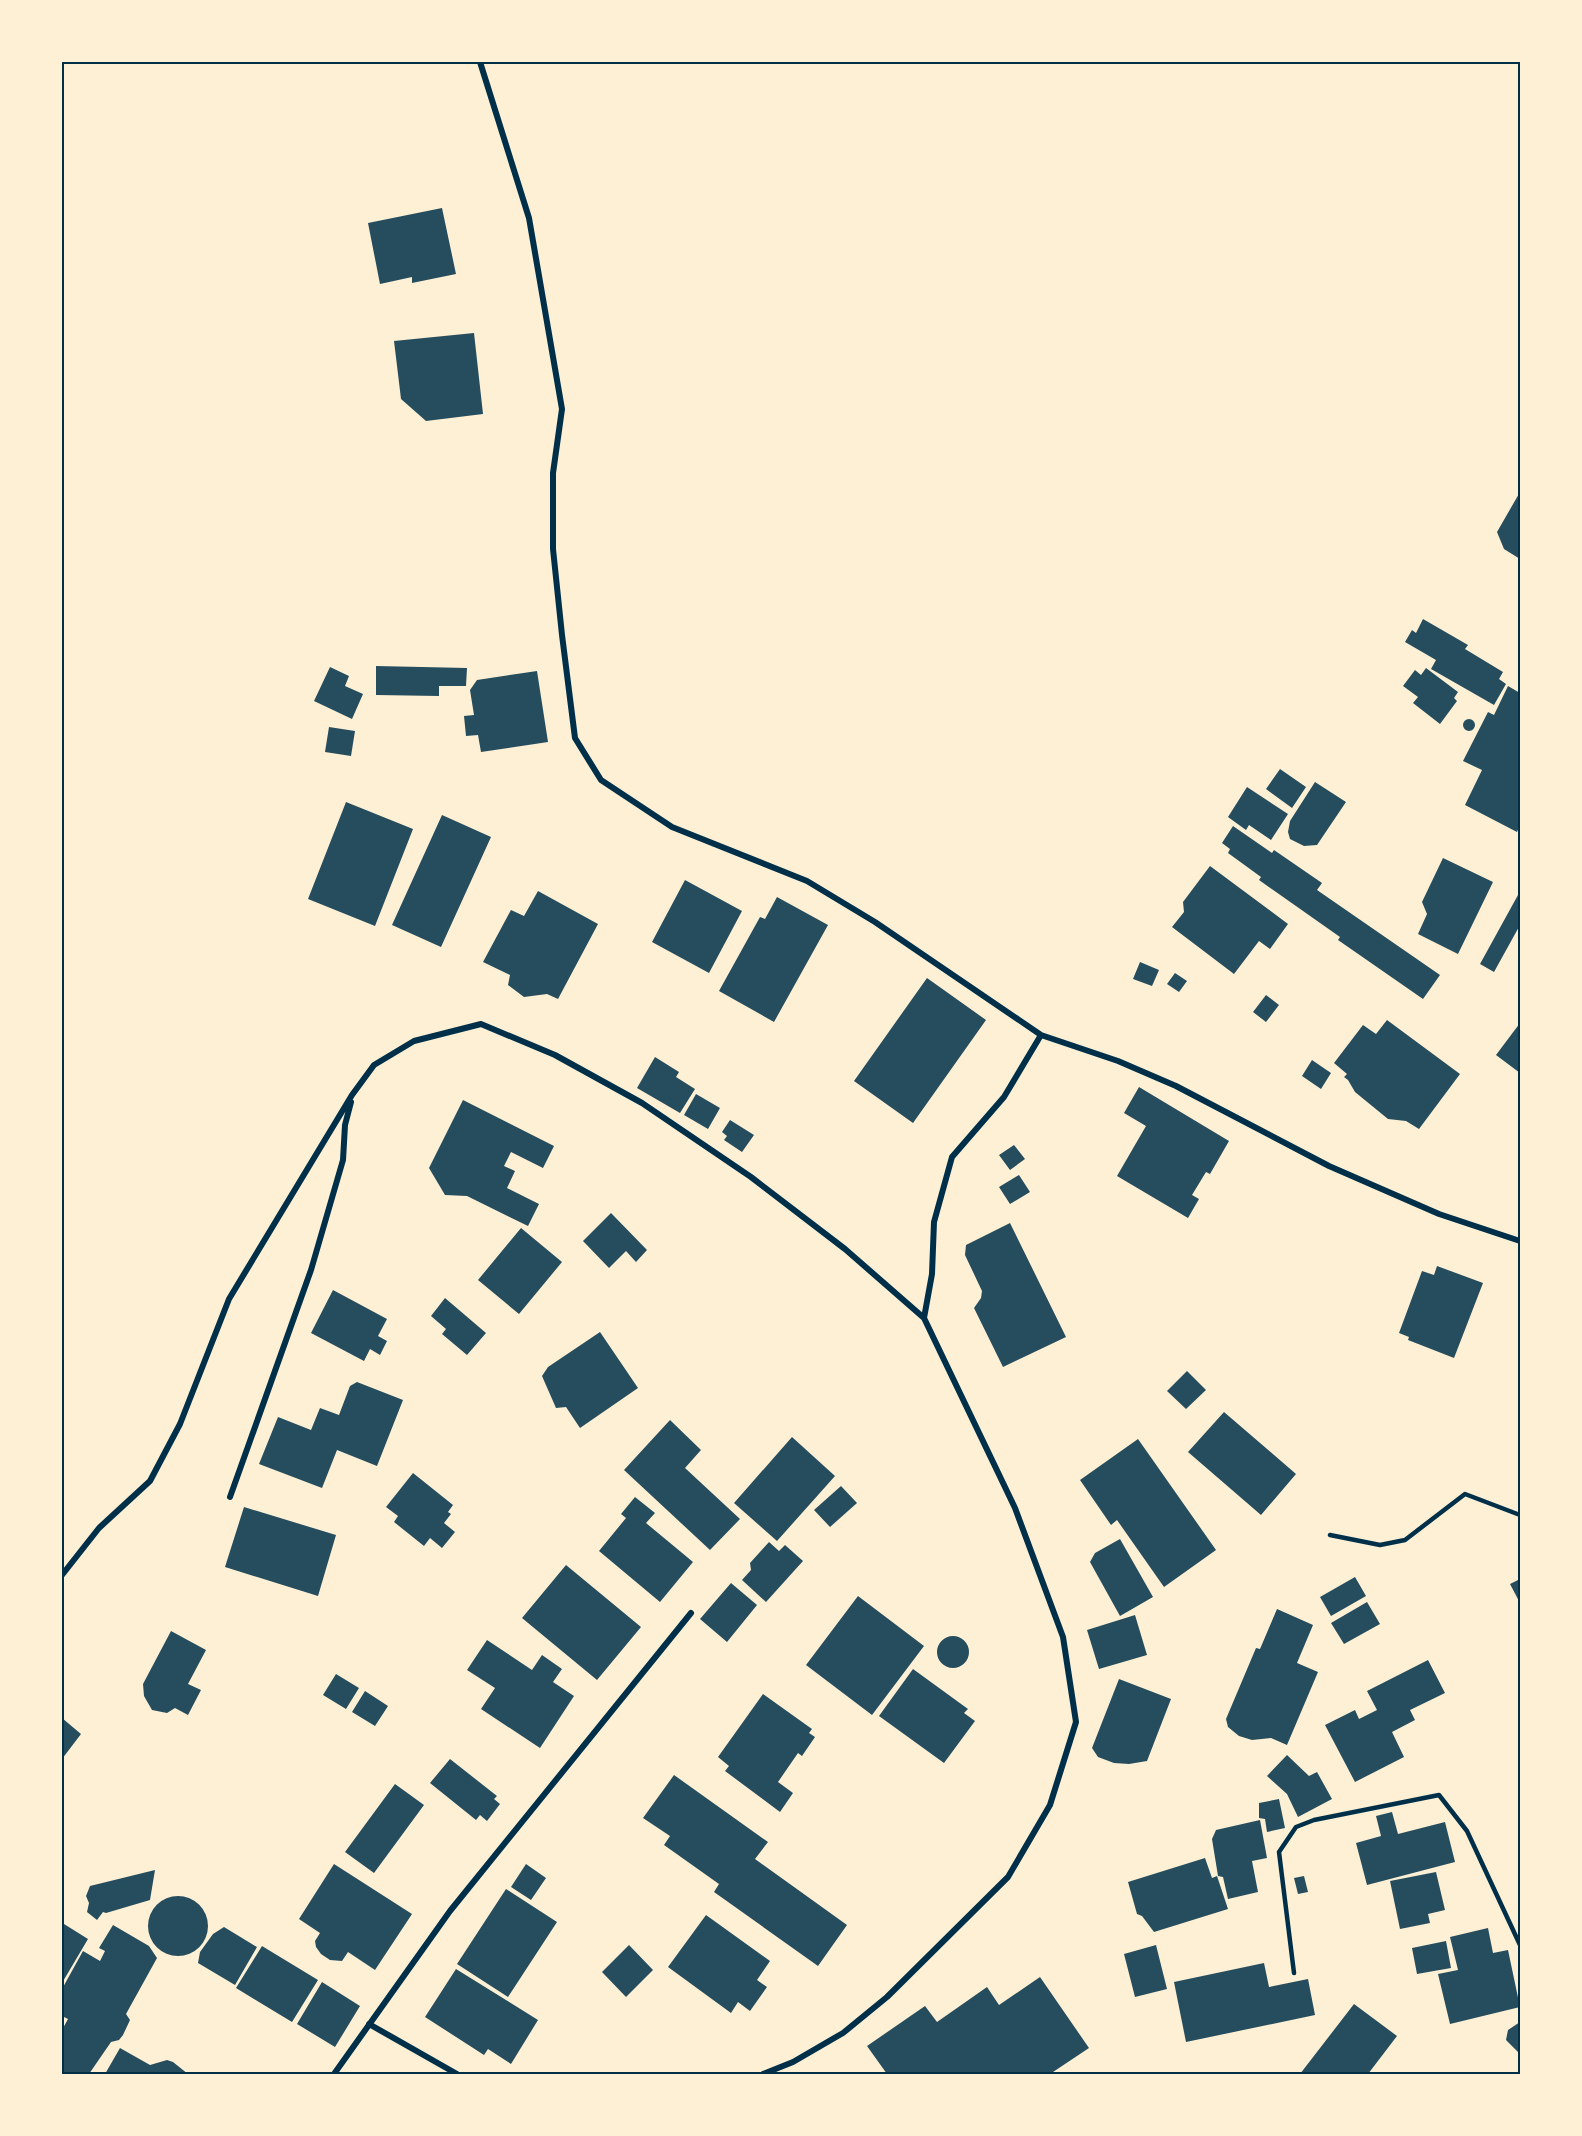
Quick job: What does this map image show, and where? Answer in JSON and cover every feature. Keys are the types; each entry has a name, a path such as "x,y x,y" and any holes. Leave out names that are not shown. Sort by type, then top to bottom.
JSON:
{"street":[{"path":"480,62 529,218 562,409 553,473 553,549 575,738 600,780 672,827 807,881 874,922 1041,1035 1118,1061 1176,1086 1329,1166 1439,1214 1521,1241"},
{"path":"62,1575 99,1528 150,1481 180,1424 229,1299 352,1095 374,1065 414,1041 481,1024 555,1055 642,1103 751,1177 845,1249 924,1318 1015,1508 1063,1637 1076,1722 1050,1805 1008,1877 887,1998 843,2033 793,2062 764,2074"},
{"path":"924,1318 932,1274 934,1222 952,1157 1004,1097 1041,1035"},
{"path":"230,1497 311,1270 343,1160 345,1125 352,1095"},
{"path":"334,2074 450,1911 691,1612"},
{"path":"369,2024 457,2074"}],"lane":[{"path":"1330,1535 1380,1545 1405,1540 1465,1494 1521,1515"},
{"path":"1294,1973 1279,1852 1296,1827 1314,1820 1439,1795 1467,1831 1521,1945"}],"building":[{"path":"442,208 456,274 412,283 412,277 380,284 368,223"},
{"path":"474,333 483,414 426,421 401,399 394,341"},
{"path":"1520,492 1520,559 1504,549 1497,532"},
{"path":"1423,619 1468,645 1465,649 1503,672 1499,679 1506,684 1494,705 1431,669 1436,660 1405,642 1412,630 1416,633"},
{"path":"376,666 467,668 466,686 439,686 439,696 376,695"},
{"path":"330,667 349,676 345,686 363,694 352,719 314,701"},
{"path":"1426,668 1458,692 1454,698 1457,701 1440,724 1413,703 1418,697 1403,686 1415,670 1421,675"},
{"path":"537,671 548,742 481,752 478,735 466,736 464,716 474,715 470,690 477,680"},
{"path":"1508,686 1520,693 1520,825 1517,832 1465,805 1482,770 1463,761 1488,712 1494,715"},
{"path":"1471,719 1475,725 1471,731 1467,731 1463,723"},
{"path":"329,727 355,731 351,756 325,752"},
{"path":"1280,769 1306,787 1292,808 1266,789"},
{"path":"1315,782 1346,802 1317,845 1304,846 1290,839 1288,832 1290,821"},
{"path":"1247,787 1288,814 1271,840 1249,825 1246,830 1228,817"},
{"path":"346,802 413,829 375,926 308,899"},
{"path":"442,815 491,837 441,947 392,925"},
{"path":"1233,826 1272,853 1274,850 1322,883 1317,890 1440,975 1423,999 1338,940 1340,937 1259,880 1261,877 1228,853 1230,849 1222,843"},
{"path":"1443,858 1493,882 1458,954 1418,934 1427,914 1422,902"},
{"path":"1210,866 1288,924 1270,949 1259,941 1234,974 1172,927 1184,912 1183,902"},
{"path":"685,880 742,911 709,973 652,942"},
{"path":"538,891 598,924 558,999 547,994 524,997 508,985 510,975 483,962 511,910 524,916"},
{"path":"1518,895 1520,896 1520,925 1494,972 1480,964"},
{"path":"777,897 828,925 774,1022 719,991 760,917 765,919"},
{"path":"1140,962 1159,970 1152,986 1133,979"},
{"path":"1175,973 1187,981 1179,992 1167,984"},
{"path":"927,978 986,1020 913,1123 854,1081"},
{"path":"1266,995 1279,1005 1266,1022 1253,1012"},
{"path":"1387,1020 1460,1074 1419,1129 1406,1121 1388,1119 1355,1092 1344,1077 1347,1074 1334,1063 1363,1025 1376,1034"},
{"path":"1520,1023 1520,1073 1496,1055"},
{"path":"655,1057 679,1072 676,1077 695,1089 680,1113 637,1088"},
{"path":"1312,1060 1331,1073 1321,1089 1302,1076"},
{"path":"1139,1087 1229,1141 1210,1174 1206,1172 1192,1195 1199,1199 1188,1218 1117,1176 1146,1126 1124,1113"},
{"path":"696,1094 720,1108 708,1129 684,1115"},
{"path":"463,1100 554,1146 543,1168 511,1152 504,1166 515,1171 507,1188 539,1204 528,1226 467,1196 445,1195 429,1168"},
{"path":"730,1120 754,1135 742,1152 724,1140 727,1136 722,1132"},
{"path":"1014,1145 1025,1159 1010,1170 999,1155"},
{"path":"1019,1175 1030,1192 1010,1204 999,1187"},
{"path":"611,1213 647,1250 636,1262 626,1251 609,1268 583,1241"},
{"path":"1010,1223 1066,1337 1003,1367 974,1308 981,1298 982,1291 965,1255 966,1245"},
{"path":"521,1228 562,1262 519,1314 478,1280"},
{"path":"1437,1266 1483,1283 1454,1358 1408,1340 1409,1337 1399,1333 1422,1271 1434,1275"},
{"path":"333,1290 387,1319 378,1336 387,1341 380,1355 370,1349 364,1361 311,1333"},
{"path":"445,1298 486,1333 467,1355 442,1334 446,1329 431,1316"},
{"path":"600,1332 638,1388 580,1428 566,1407 556,1408 542,1376 548,1367"},
{"path":"1187,1371 1206,1390 1186,1409 1167,1391"},
{"path":"357,1382 403,1400 377,1466 337,1450 322,1488 259,1464 278,1417 311,1430 320,1408 339,1415 350,1386"},
{"path":"1224,1412 1296,1474 1261,1515 1188,1452"},
{"path":"670,1420 701,1450 685,1468 740,1519 710,1550 624,1470"},
{"path":"792,1437 835,1476 777,1541 734,1503"},
{"path":"1138,1439 1216,1550 1164,1587 1117,1520 1111,1525 1080,1480"},
{"path":"413,1473 453,1505 448,1512 451,1514 444,1523 455,1532 442,1548 430,1538 424,1546 394,1522 398,1516 386,1507"},
{"path":"841,1486 857,1503 830,1527 814,1510"},
{"path":"635,1497 655,1513 646,1523 693,1562 660,1602 599,1551 626,1518 621,1514"},
{"path":"244,1507 336,1535 318,1596 225,1567"},
{"path":"1120,1539 1153,1597 1120,1616 1090,1562 1095,1553"},
{"path":"769,1542 779,1551 785,1545 803,1561 766,1602 742,1580 751,1570 750,1563"},
{"path":"566,1565 641,1627 597,1680 522,1618"},
{"path":"1355,1577 1366,1596 1331,1616 1320,1597"},
{"path":"1520,1579 1520,1603 1510,1584"},
{"path":"731,1583 757,1605 727,1642 700,1619"},
{"path":"858,1596 924,1646 872,1715 806,1665"},
{"path":"1367,1602 1380,1624 1344,1644 1331,1623"},
{"path":"1277,1609 1313,1625 1297,1663 1318,1672 1287,1745 1271,1738 1252,1740 1239,1736 1228,1727 1226,1719 1256,1648 1260,1649"},
{"path":"1135,1615 1147,1655 1099,1669 1087,1630"},
{"path":"171,1631 206,1650 188,1684 201,1690 188,1715 175,1708 167,1713 152,1710 144,1696 143,1684"},
{"path":"953,1636 964,1641 969,1652 964,1663 953,1668 942,1663 937,1652 942,1641"},
{"path":"487,1640 532,1670 542,1655 562,1669 553,1682 574,1696 540,1748 481,1709 495,1688 467,1670"},
{"path":"1428,1660 1445,1693 1410,1710 1415,1720 1392,1732 1404,1757 1355,1782 1325,1725 1355,1710 1359,1719 1377,1710 1367,1691"},
{"path":"913,1669 968,1709 964,1713 975,1721 944,1763 879,1716"},
{"path":"336,1674 359,1688 346,1709 323,1695"},
{"path":"1119,1679 1171,1699 1147,1761 1129,1764 1114,1763 1098,1757 1092,1748"},
{"path":"365,1691 388,1706 375,1726 352,1712"},
{"path":"763,1694 812,1729 809,1733 815,1737 802,1756 798,1753 778,1782 793,1793 780,1812 725,1771 729,1766 718,1757"},
{"path":"62,1718 81,1734 62,1759"},
{"path":"1287,1755 1309,1776 1317,1772 1332,1799 1298,1817 1287,1794 1267,1776"},
{"path":"450,1759 497,1796 494,1799 500,1804 487,1821 480,1815 476,1820 430,1783"},
{"path":"674,1775 768,1842 755,1859 847,1925 818,1966 714,1892 719,1884 664,1845 670,1836 643,1818"},
{"path":"395,1784 424,1805 374,1873 345,1852"},
{"path":"1279,1799 1285,1828 1267,1832 1265,1819 1259,1818 1259,1803"},
{"path":"1392,1812 1398,1834 1445,1822 1455,1862 1367,1885 1356,1843 1381,1836 1376,1816"},
{"path":"1260,1820 1267,1858 1252,1861 1258,1892 1228,1899 1223,1877 1218,1876 1212,1839 1216,1830"},
{"path":"1205,1858 1212,1878 1217,1876 1228,1909 1154,1932 1142,1916 1137,1914 1128,1882"},
{"path":"334,1864 412,1914 375,1970 348,1952 342,1961 330,1960 321,1954 315,1941 320,1933 299,1919"},
{"path":"526,1864 546,1878 531,1900 511,1887"},
{"path":"155,1870 150,1900 103,1912 97,1920 87,1912 89,1903 86,1896 90,1886"},
{"path":"1436,1872 1445,1910 1428,1914 1430,1923 1400,1929 1390,1881"},
{"path":"1304,1876 1308,1892 1298,1894 1294,1878"},
{"path":"506,1889 557,1922 508,1997 457,1964"},
{"path":"172,1896 184,1896 200,1904 206,1914 208,1926 206,1938 200,1948 184,1956 172,1956 156,1948 148,1932 148,1920 156,1904"},
{"path":"706,1915 770,1961 757,1980 767,1987 750,2011 738,2002 731,2013 668,1967"},
{"path":"64,1924 88,1939 62,1983 62,1929"},
{"path":"113,1925 149,1946 157,1958 126,2014 130,2020 119,2040 111,2042 89,2074 62,2074 62,2030 68,2019 62,2016 62,1989 83,1951 100,1961 105,1951 99,1948"},
{"path":"224,1927 257,1947 235,1985 198,1963 200,1952 213,1934"},
{"path":"1488,1928 1493,1953 1508,1950 1520,2007 1450,2024 1438,1974 1458,1970 1450,1937"},
{"path":"1446,1941 1451,1968 1417,1974 1412,1948"},
{"path":"629,1945 653,1970 626,1997 602,1972"},
{"path":"1156,1945 1167,1989 1135,1997 1124,1954"},
{"path":"262,1946 318,1980 292,2022 236,1988"},
{"path":"1264,1963 1269,1987 1308,1979 1315,2015 1186,2042 1174,1982"},
{"path":"456,1969 538,2020 511,2064 488,2049 484,2055 425,2017"},
{"path":"1040,1977 1089,2048 1050,2074 887,2074 867,2046 925,2006 937,2022 987,1987 999,2005"},
{"path":"322,1982 360,2006 335,2047 297,2024"},
{"path":"1354,2004 1397,2036 1368,2074 1300,2074"},
{"path":"1520,2022 1520,2054 1506,2040 1508,2030"},
{"path":"120,2048 150,2065 167,2060 173,2062 188,2074 105,2074"}]}
